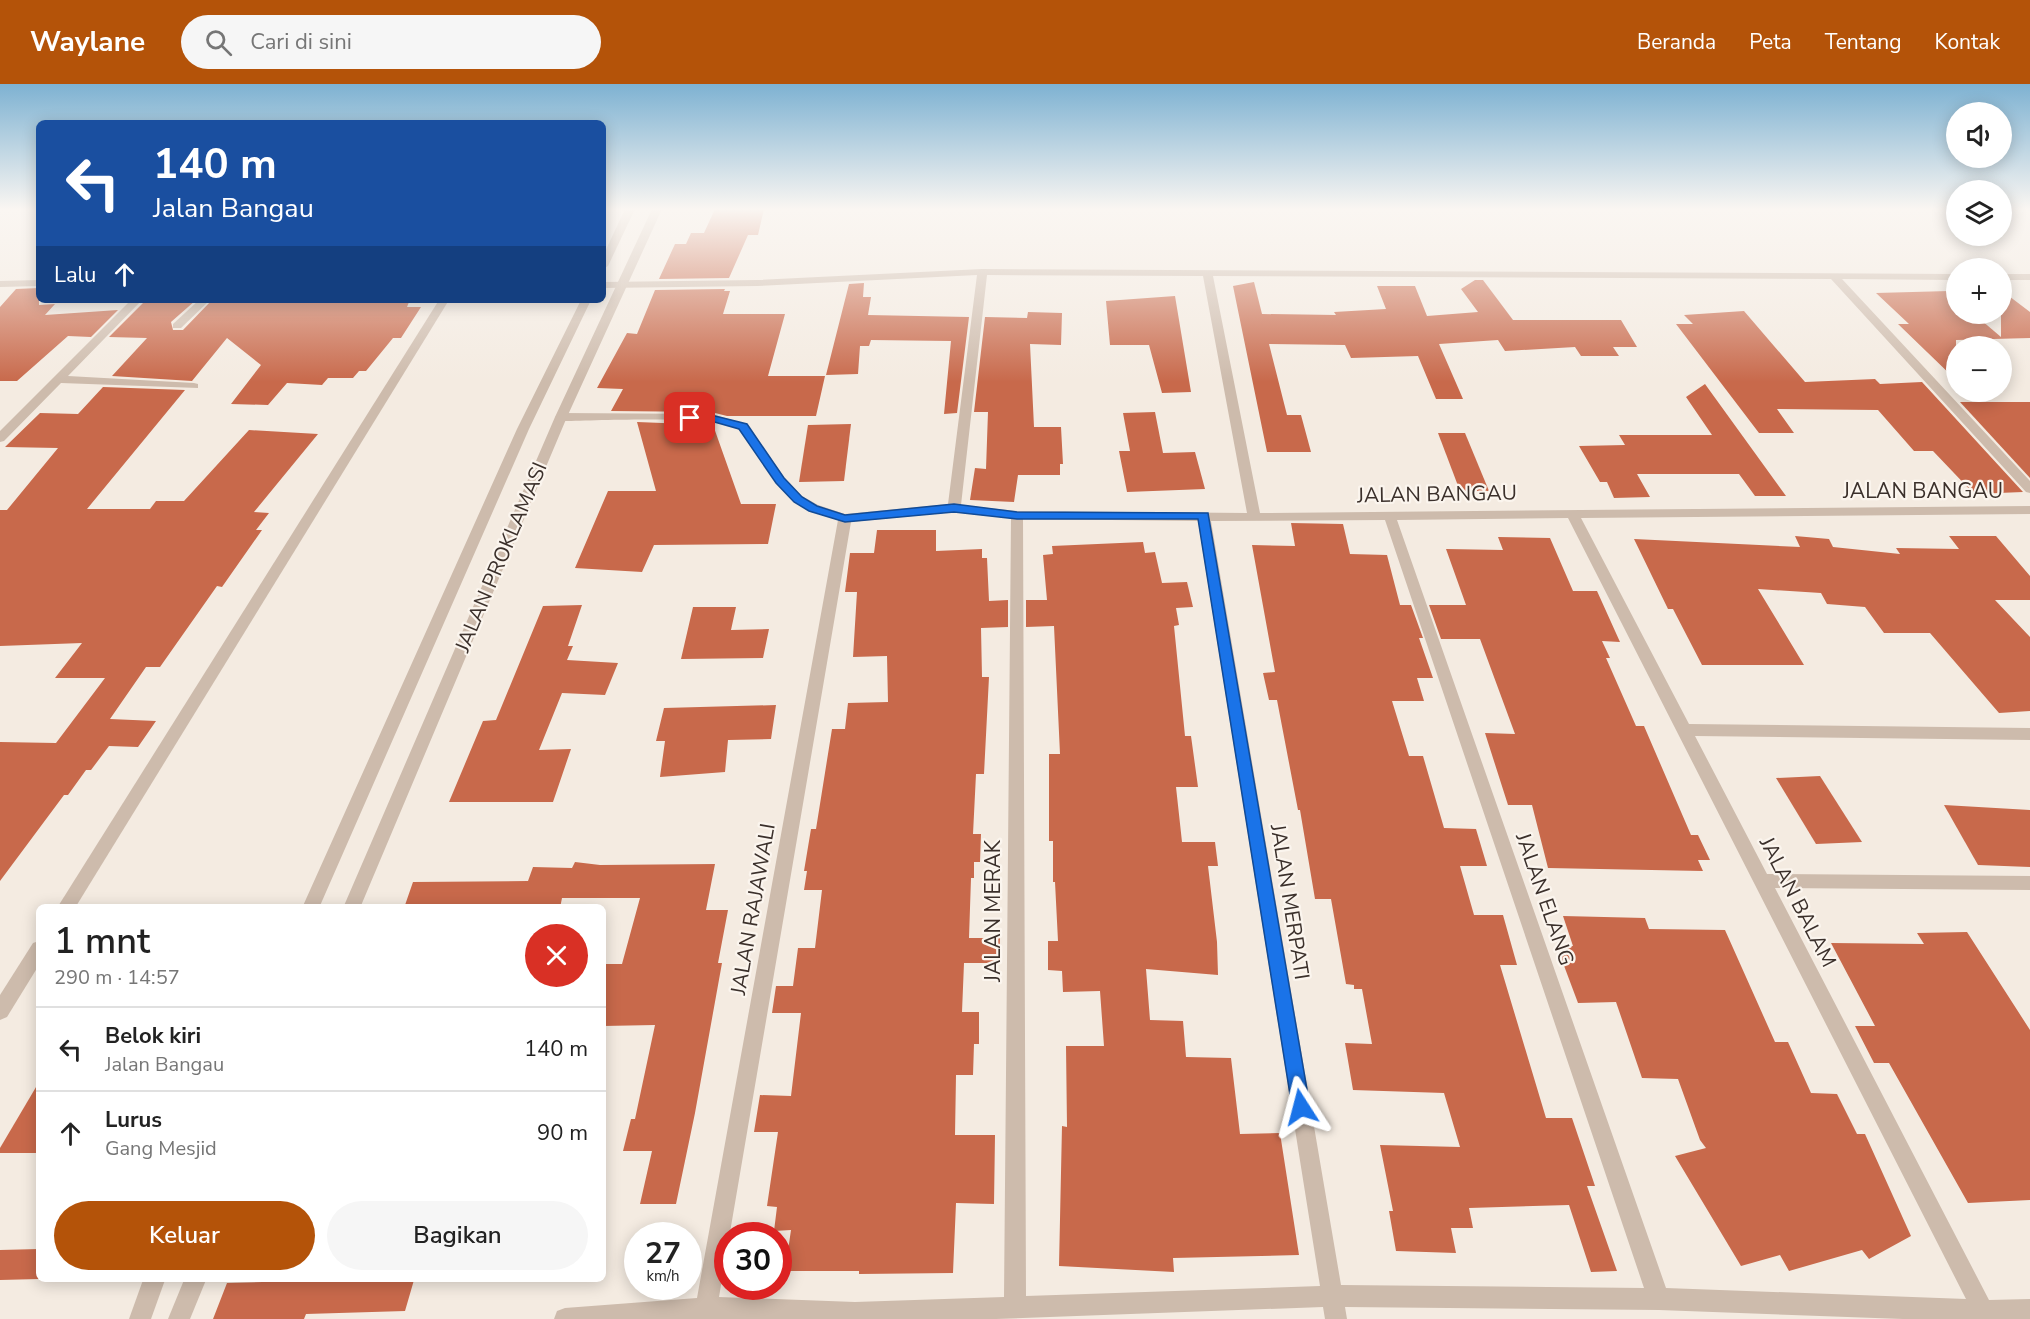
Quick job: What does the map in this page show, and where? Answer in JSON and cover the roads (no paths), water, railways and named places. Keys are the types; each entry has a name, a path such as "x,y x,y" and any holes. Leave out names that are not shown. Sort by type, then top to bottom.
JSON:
{"street":[{"name":"JALAN PROKLAMASI","path":"353,904 561,417 631,267"},
{"path":"954,508 982,272"},
{"path":"606,285 757,283 982,272 1946,277"},
{"path":"1207,273 1254,517"},
{"path":"1834,277 2030,489"},
{"path":"2012,277 2030,277"},
{"path":"0,284 36,283"},
{"path":"0,438 134,303"},
{"path":"177,326 202,303"},
{"path":"67,904 442,303"},
{"name":"JALAN PROKLAMASI","path":"312,904 522,429 585,303"},
{"path":"57,379 194,386"},
{"path":"561,417 711,418 730,421 743,427 780,480 798,499 813,508 845,518"},
{"name":"JALAN BANGAU","path":"845,518 954,508 1017,516 1254,517 2030,510"},
{"name":"JALAN BALAM","path":"1572,513 1985,1315"},
{"name":"JALAN ELANG","path":"1389,514 1659,1299"},
{"name":"JALAN MERAK","path":"1015,1306 1017,516"},
{"name":"JALAN MERPATI","path":"1204,516 1336,1319"},
{"name":"JALAN RAJAWALI","path":"706,1308 845,518"},
{"path":"1684,729 2030,734"},
{"path":"1762,881 2030,883"},
{"path":"0,1011 36,954"},
{"path":"140,1319 153,1282"},
{"path":"179,1319 194,1282"},
{"path":"565,1319 706,1308 855,1313 1332,1296 1659,1299 1985,1315 2030,1310"}]}
